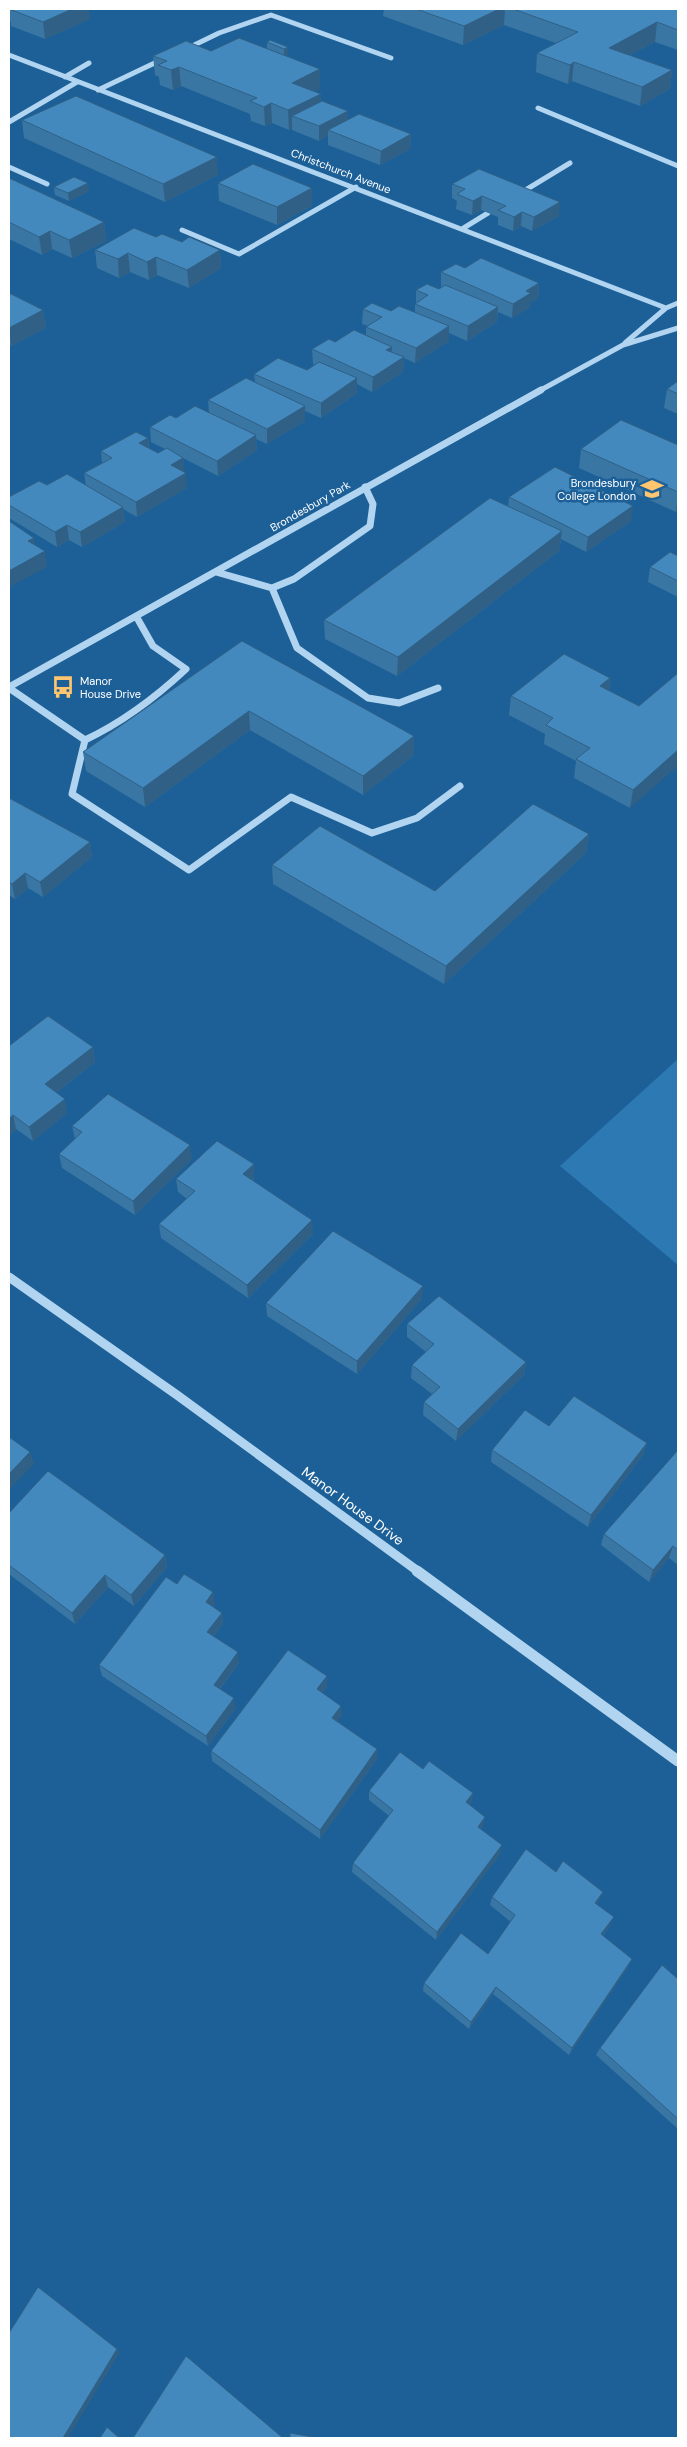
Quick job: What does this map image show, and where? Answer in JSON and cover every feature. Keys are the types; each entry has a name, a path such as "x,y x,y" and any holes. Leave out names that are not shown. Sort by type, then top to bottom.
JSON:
{"street":[{"path":"176,54 219,33 271,15 391,58"},
{"name":"Christchurch Avenue","path":"9,55 356,187 666,308"},
{"path":"98,90 167,58"},
{"path":"65,77 89,63"},
{"path":"9,122 77,82"},
{"path":"538,108 678,166"},
{"path":"513,198 570,163"},
{"path":"9,167 47,184"},
{"path":"182,230 239,254 356,187"},
{"path":"462,229 488,213"},
{"name":"Brondesbury Park","path":"623,345 666,308 678,304"},
{"name":"Brondesbury Park","path":"9,687 623,345 678,328"},
{"path":"216,572 272,588 294,579 370,526 373,504 365,487"},
{"path":"272,588 297,648 368,698 399,702 438,688"},
{"path":"85,740 104,732 158,696 186,669 153,646 136,616"},
{"path":"9,687 85,740"},
{"path":"85,740 72,794 189,870 292,797 372,833 417,818 460,786"},
{"name":"Manor House Drive","path":"9,1277 178,1395 678,1761"}],"shaded area":[{"path":"678,1059 678,1265 560,1166"}],"building":[{"path":"9,9 72,9 43,22"},
{"path":"416,9 499,9 464,26"},
{"path":"513,9 678,9 678,30 657,22 609,48 672,70 642,87 574,62 570,65 537,53 578,32"},
{"path":"239,38 320,69 292,83 321,94 288,110 271,103 264,107 250,101 257,98 179,67 171,70 158,65 167,61 153,56 186,41 211,51"},
{"path":"270,40 288,47 284,49 267,42"},
{"path":"76,96 217,157 163,184 22,120"},
{"path":"322,101 348,111 319,126 292,116"},
{"path":"359,114 411,134 381,151 328,130"},
{"path":"253,164 312,188 277,207 218,183"},
{"path":"479,169 560,202 534,217 522,212 514,217 498,210 506,206 482,196 473,201 457,194 465,189 452,184"},
{"path":"74,177 88,183 68,193 54,187"},
{"path":"9,178 104,222 69,240 50,231 39,237 9,222"},
{"path":"134,228 156,237 162,234 182,242 189,237 220,250 187,270 156,257 147,262 128,253 118,259 95,250"},
{"path":"481,258 539,283 526,291 531,293 513,304 441,272 456,264 465,268"},
{"path":"427,284 439,289 445,285 498,307 468,326 415,304 428,295 416,290"},
{"path":"9,293 43,310 9,328"},
{"path":"372,303 391,311 399,306 449,326 416,348 366,327 382,317 363,309"},
{"path":"354,330 392,347 386,350 404,357 373,377 312,349 329,339 335,342"},
{"path":"278,358 307,370 319,362 357,378 321,403 254,374"},
{"path":"246,378 305,406 267,429 208,400"},
{"path":"678,381 678,394 667,389"},
{"path":"195,406 256,435 217,461 150,427 170,415 176,418"},
{"path":"621,420 678,445 678,492 581,449"},
{"path":"136,432 148,438 139,443 158,453 167,448 183,458 171,465 186,473 136,502 84,473 112,458 101,451"},
{"path":"555,467 633,506 588,537 509,497"},
{"path":"67,474 123,507 80,532 67,525 55,532 9,505 9,497 39,481 47,485"},
{"path":"490,498 562,531 398,657 324,620"},
{"path":"9,521 34,538 28,541 45,551 9,571"},
{"path":"670,552 678,556 678,581 650,567"},
{"path":"242,641 414,736 363,776 249,711 143,788 83,752"},
{"path":"564,654 610,678 600,686 639,706 678,673 678,750 633,790 576,759 590,748 546,725 553,718 511,696"},
{"path":"9,798 90,842 40,882 25,873 12,884 9,882"},
{"path":"533,804 589,834 446,966 272,865 320,826 435,891"},
{"path":"48,1016 93,1047 45,1084 65,1099 29,1127 13,1115 9,1119 9,1046"},
{"path":"108,1094 190,1145 133,1201 59,1154 82,1132 72,1126"},
{"path":"217,1141 254,1164 243,1174 312,1220 247,1285 159,1224 195,1191 176,1179"},
{"path":"333,1231 423,1286 357,1361 266,1303"},
{"path":"439,1296 526,1362 458,1429 424,1402 440,1387 412,1365 434,1344 407,1324"},
{"path":"574,1396 647,1443 591,1515 492,1450 525,1410 549,1426"},
{"path":"9,1437 30,1452 9,1474"},
{"path":"678,1450 678,1550 673,1546 653,1570 604,1534"},
{"path":"48,1471 165,1555 131,1595 105,1575 72,1613 9,1565 9,1513"},
{"path":"184,1574 213,1592 206,1602 222,1613 207,1632 238,1652 214,1685 234,1698 206,1736 99,1665 166,1577 177,1584"},
{"path":"288,1650 327,1676 317,1689 341,1706 332,1718 377,1749 320,1830 211,1751"},
{"path":"400,1752 423,1769 429,1761 473,1793 466,1802 485,1817 478,1827 502,1845 437,1932 353,1863 393,1810 369,1791"},
{"path":"526,1849 556,1872 563,1861 603,1892 595,1903 614,1917 601,1934 632,1959 572,2048 496,1987 471,2022 424,1983 461,1933 488,1954 515,1915 492,1897"},
{"path":"662,1965 678,1979 678,2119 600,2048"},
{"path":"38,2287 117,2349 63,2438 9,2438 9,2333"},
{"path":"186,2356 283,2438 133,2438"},
{"path":"107,2427 119,2438 100,2438"},
{"path":"290,2433 318,2438 290,2438"}],"place":[{"name":"Brondesbury College London","path":"652,489"},
{"name":"Manor House Drive","path":"63,687"}]}
